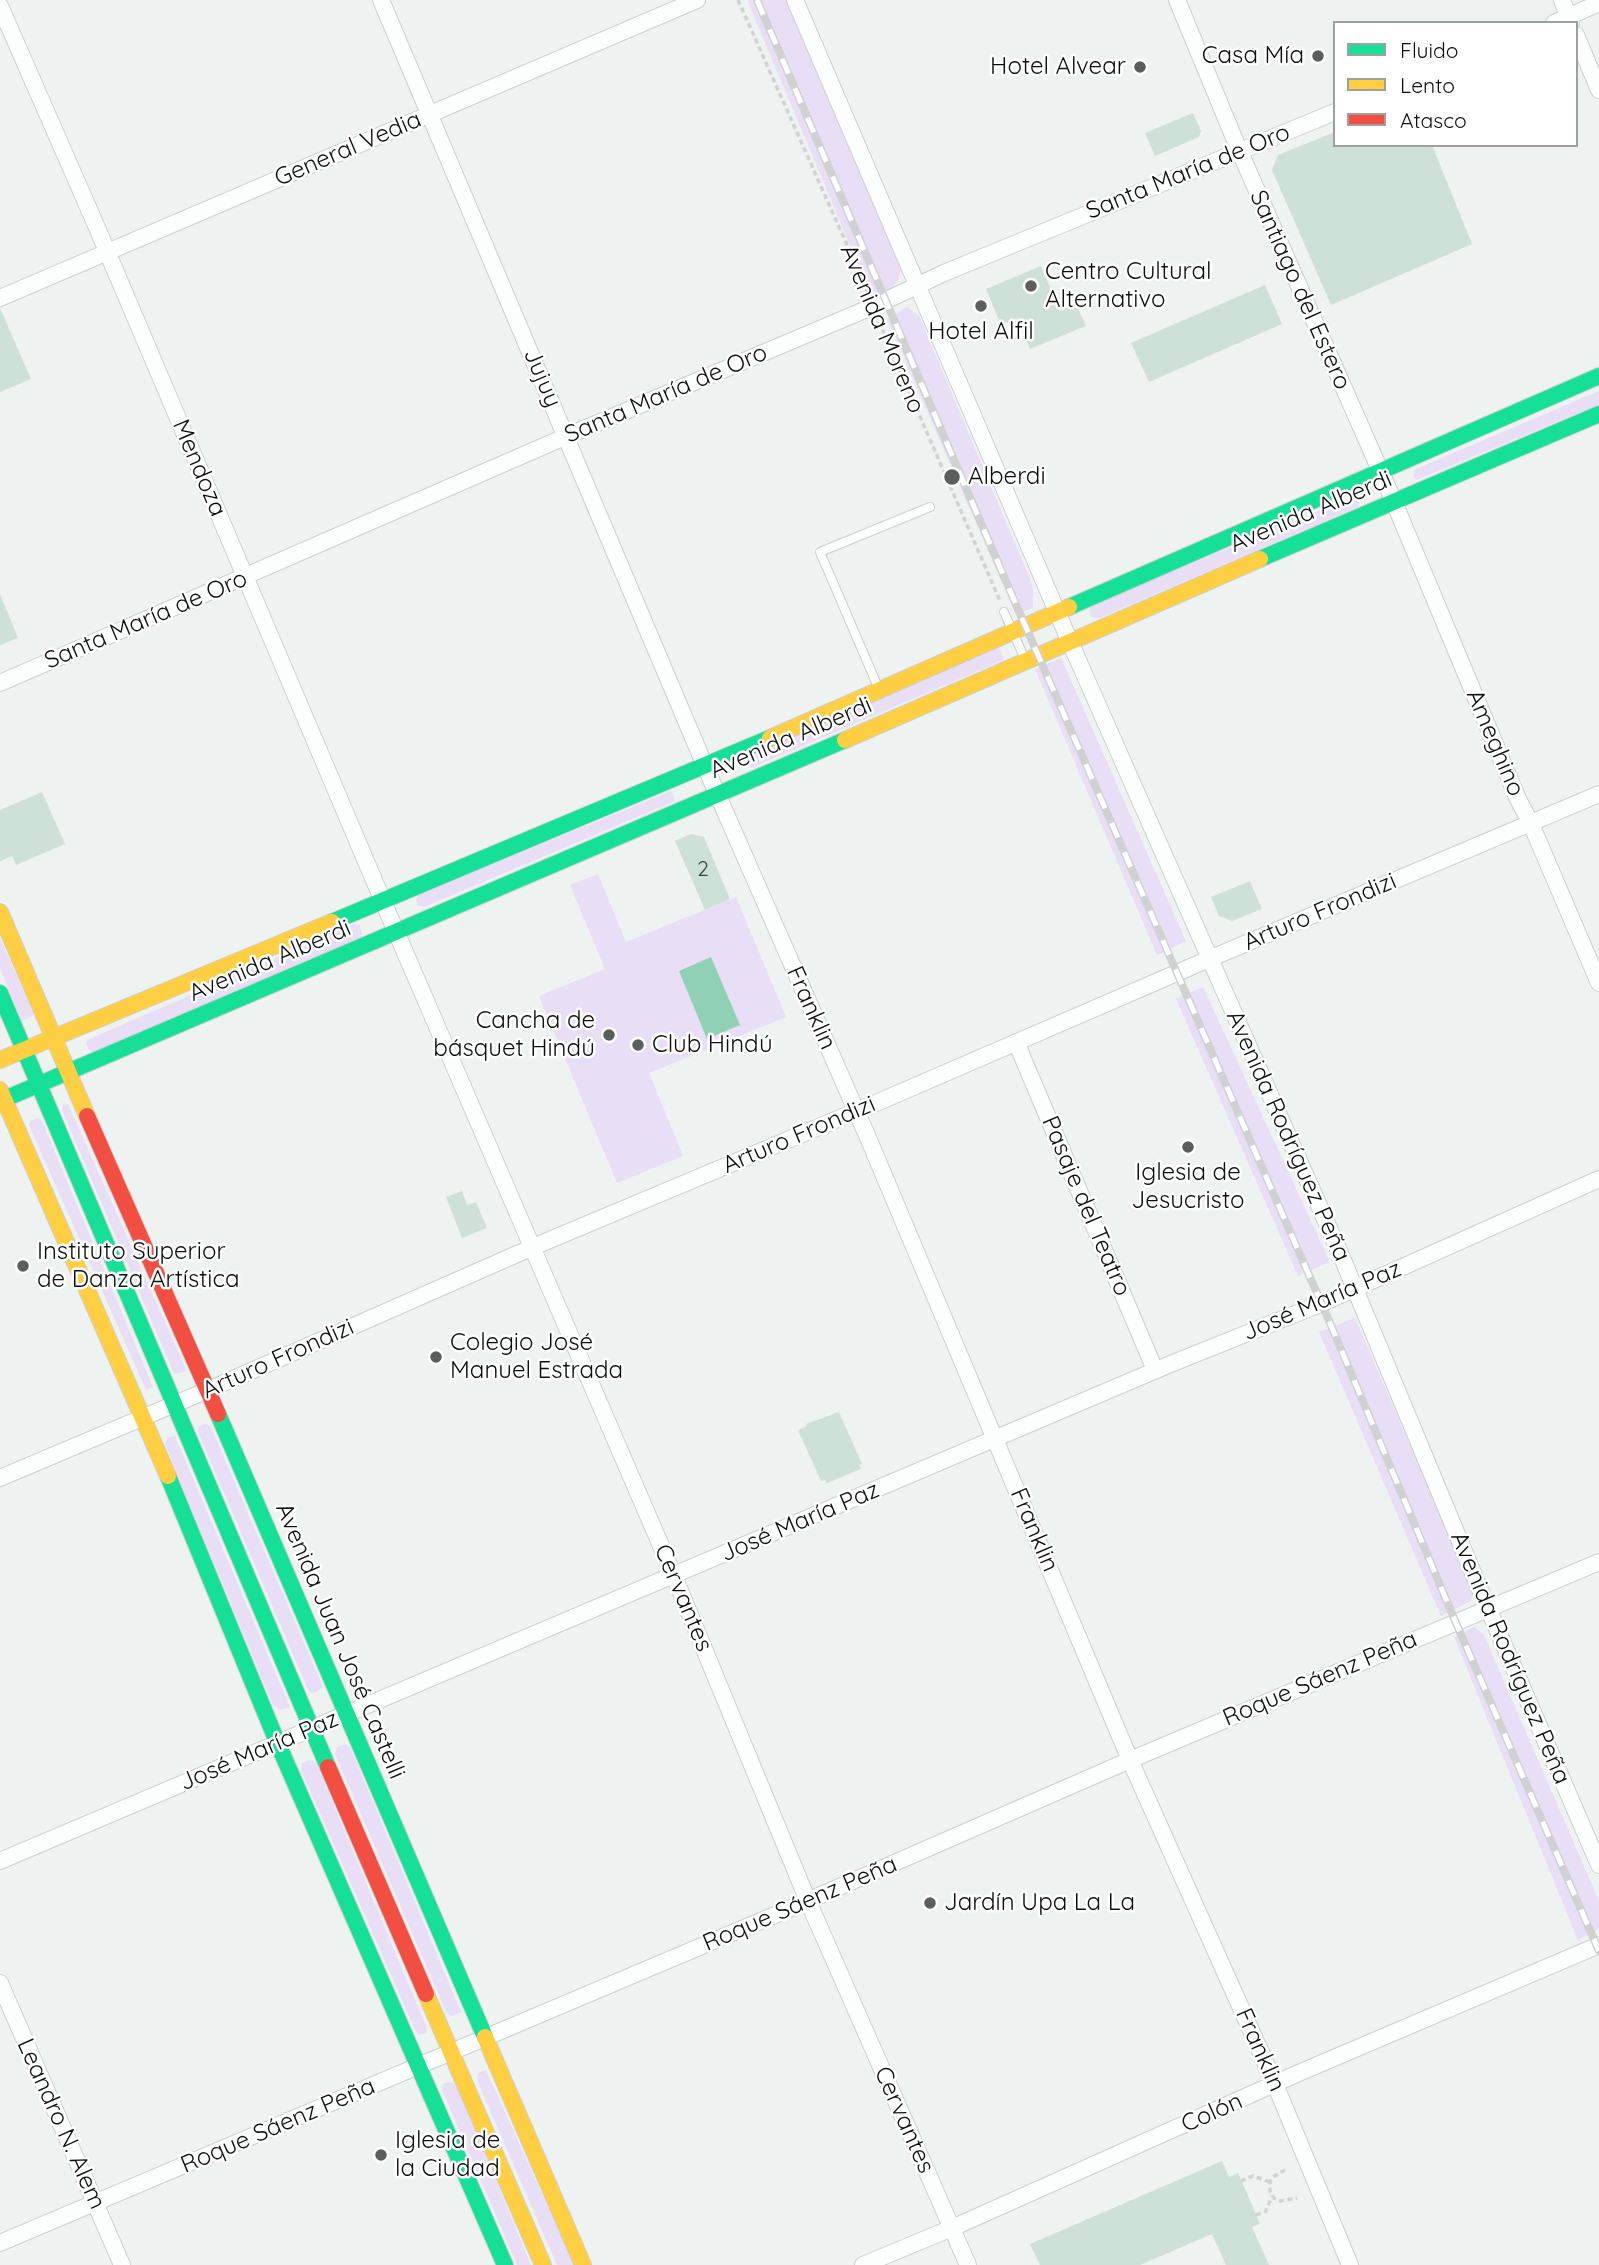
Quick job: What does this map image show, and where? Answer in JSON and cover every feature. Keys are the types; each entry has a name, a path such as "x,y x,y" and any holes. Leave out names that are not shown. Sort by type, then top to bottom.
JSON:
{"main road":[{"name":"Avenida Alberdi","path":"0,1060 705,766 1599,376"},
{"name":"Avenida Alberdi","path":"1,1097 69,1073 1599,414"},
{"name":"Avenida Juan José Castelli","path":"0,912 583,2265"},
{"path":"0,993 543,2265"},
{"path":"1,1097 144,1417 278,1744 505,2265"}],"street":[{"name":"Jujuy","path":"381,0 718,795"},
{"name":"General Vedia","path":"0,298 696,0"},
{"name":"Avenida Moreno","path":"795,0 1070,642"},
{"name":"Santiago del Estero","path":"1177,0 1239,150 1394,502"},
{"path":"1562,0 1565,21 1599,3"},
{"name":"Mendoza","path":"0,5 396,932"},
{"path":"1578,40 1599,90"},
{"name":"Santa María de Oro","path":"0,683 918,285 1333,113"},
{"name":"Ameghino","path":"1394,502 1518,800 1531,824 1599,983"},
{"name":"Avenida Rodríguez Peña","path":"1070,642 1354,1288 1599,1865"},
{"name":"Arturo Frondizi","path":"0,1478 533,1247 1599,794"},
{"name":"Franklin","path":"718,795 856,1111 1130,1760 1275,2084 1350,2265"},
{"name":"Cervantes","path":"396,932 674,1576 808,1901 968,2265"},
{"name":"Pasaje del Teatro","path":"1016,1042 1155,1370"},
{"name":"José María Paz","path":"0,1861 1354,1288 1599,1179"},
{"name":"Roque Sáenz Peña","path":"0,2243 1599,1562"},
{"name":"Colón","path":"863,2265 1599,1945"},
{"name":"Leandro N. Alem","path":"0,1983 122,2265"}],"lane":[{"path":"879,690 820,552 930,506"},
{"path":"1004,612 1025,660"}],"path":[{"name":"Avenida Moreno","path":"738,0 874,306 881,330 1004,612"},
{"path":"1284,2170 1270,2182 1272,2196 1280,2201 1297,2198"},
{"path":"1241,2181 1253,2176 1270,2182"},
{"path":"1256,2215 1266,2211 1272,2196"}],"shaded area":[{"path":"747,0 787,0 901,266 899,279 892,289 877,296 870,293"},
{"path":"907,307 919,316 1033,586 1033,608 1016,614 887,319"},
{"path":"1599,391 1599,404 1417,480 1414,477 1413,472 1416,469"},
{"path":"1352,497 1360,503 1357,507 1100,618 1091,617 1089,610 1094,604"},
{"path":"999,647 1004,660 751,768 745,756"},
{"path":"1061,658 1186,941 1157,955 1035,669"},
{"path":"671,791 675,801 424,907 418,905 418,895"},
{"name":"Club Hindú","path":"598,874 626,942 736,897 786,1017 649,1073 683,1156 617,1183 539,996 605,969 570,885"},
{"path":"354,924 360,925 362,938 94,1052 89,1050 86,1044 87,1040"},
{"path":"0,938 34,1015 22,1021 0,969"},
{"path":"711,957 740,1025 707,1039 679,971"},
{"path":"1203,987 1330,1262 1298,1276 1176,999"},
{"path":"68,1104 186,1369 184,1372 174,1374 62,1110 63,1105"},
{"path":"37,1118 42,1121 153,1387 146,1390 29,1125 30,1121"},
{"path":"1355,1318 1473,1591 1471,1601 1441,1616 1319,1332"},
{"path":"206,1424 211,1427 323,1687 314,1693 309,1692 198,1432 199,1426"},
{"path":"175,1436 290,1707 280,1710 273,1705 165,1444 167,1438"},
{"path":"1474,1627 1484,1635 1599,1901 1599,1929 1578,1940 1454,1637"},
{"path":"345,1744 350,1747 461,2012 452,2016 447,2014 335,1754 337,1747"},
{"path":"310,1760 316,1763 426,2026 427,2032 420,2035 416,2032 301,1770 302,1763"},
{"path":"486,2070 574,2265 557,2265 477,2080 478,2073"},
{"path":"443,2084 456,2084 531,2265 517,2265 442,2090"}],"building":[{"path":"1193,113 1201,131 1199,137 1155,156 1145,133"},
{"path":"1333,133 1333,147 1433,147 1472,244 1331,305 1272,170 1278,155"},
{"path":"1041,266 1060,311 1076,304 1086,326 1030,349 1017,318 1001,325 986,289"},
{"path":"1265,285 1282,324 1149,382 1131,343"},
{"path":"0,308 31,379 0,392"},
{"path":"0,594 18,638 0,645"},
{"path":"42,792 65,844 16,865 12,856 0,861 0,810"},
{"path":"691,834 704,837 730,899 705,910 675,841"},
{"path":"1250,881 1262,909 1232,921 1219,916 1211,897"},
{"path":"462,1191 467,1205 476,1202 487,1228 462,1238 446,1197"},
{"path":"839,1412 862,1464 859,1465 861,1469 827,1483 825,1480 821,1481 798,1430 807,1426 806,1424"},
{"path":"1222,2161 1229,2177 1238,2173 1260,2224 1252,2227 1269,2265 1226,2265 1212,2234 1140,2265 1040,2265 1030,2244"}],"railway":[{"path":"757,0 1599,1951"}],"traffic: fast":[{"path":"1069,607 1599,376"},
{"path":"1260,559 1599,414"},
{"path":"332,922 770,738"},
{"path":"0,1101 845,740"},
{"path":"0,993 328,1767"},
{"path":"218,1414 485,2037"},
{"path":"168,1476 278,1744 505,2265"}],"traffic: slow":[{"path":"845,740 1260,559"},
{"path":"770,738 1069,607"},
{"path":"0,912 87,1116"},
{"path":"0,1060 332,922"},
{"path":"0,1090 168,1476"},
{"path":"426,1994 543,2265"},
{"path":"485,2037 583,2265"}],"traffic: jam":[{"path":"87,1116 218,1414"},
{"path":"328,1767 426,1994"}],"place":[{"name":"Casa Mía","path":"1318,56"},
{"name":"Hotel Alvear","path":"1140,67"},
{"name":"Centro Cultural Alternativo","path":"1031,286"},
{"name":"Hotel Alfil","path":"981,306"},
{"name":"Alberdi","path":"952,477"},
{"name":"Cancha de básquet Hindú","path":"609,1035"},
{"name":"Club Hindú","path":"638,1045"},
{"name":"Iglesia de Jesucristo","path":"1188,1147"},
{"name":"Instituto Superior de Danza Artística","path":"23,1266"},
{"name":"Colegio José Manuel Estrada","path":"436,1357"},
{"name":"Jardín Upa La La","path":"930,1903"},
{"name":"Iglesia de la Ciudad","path":"381,2155"}]}
